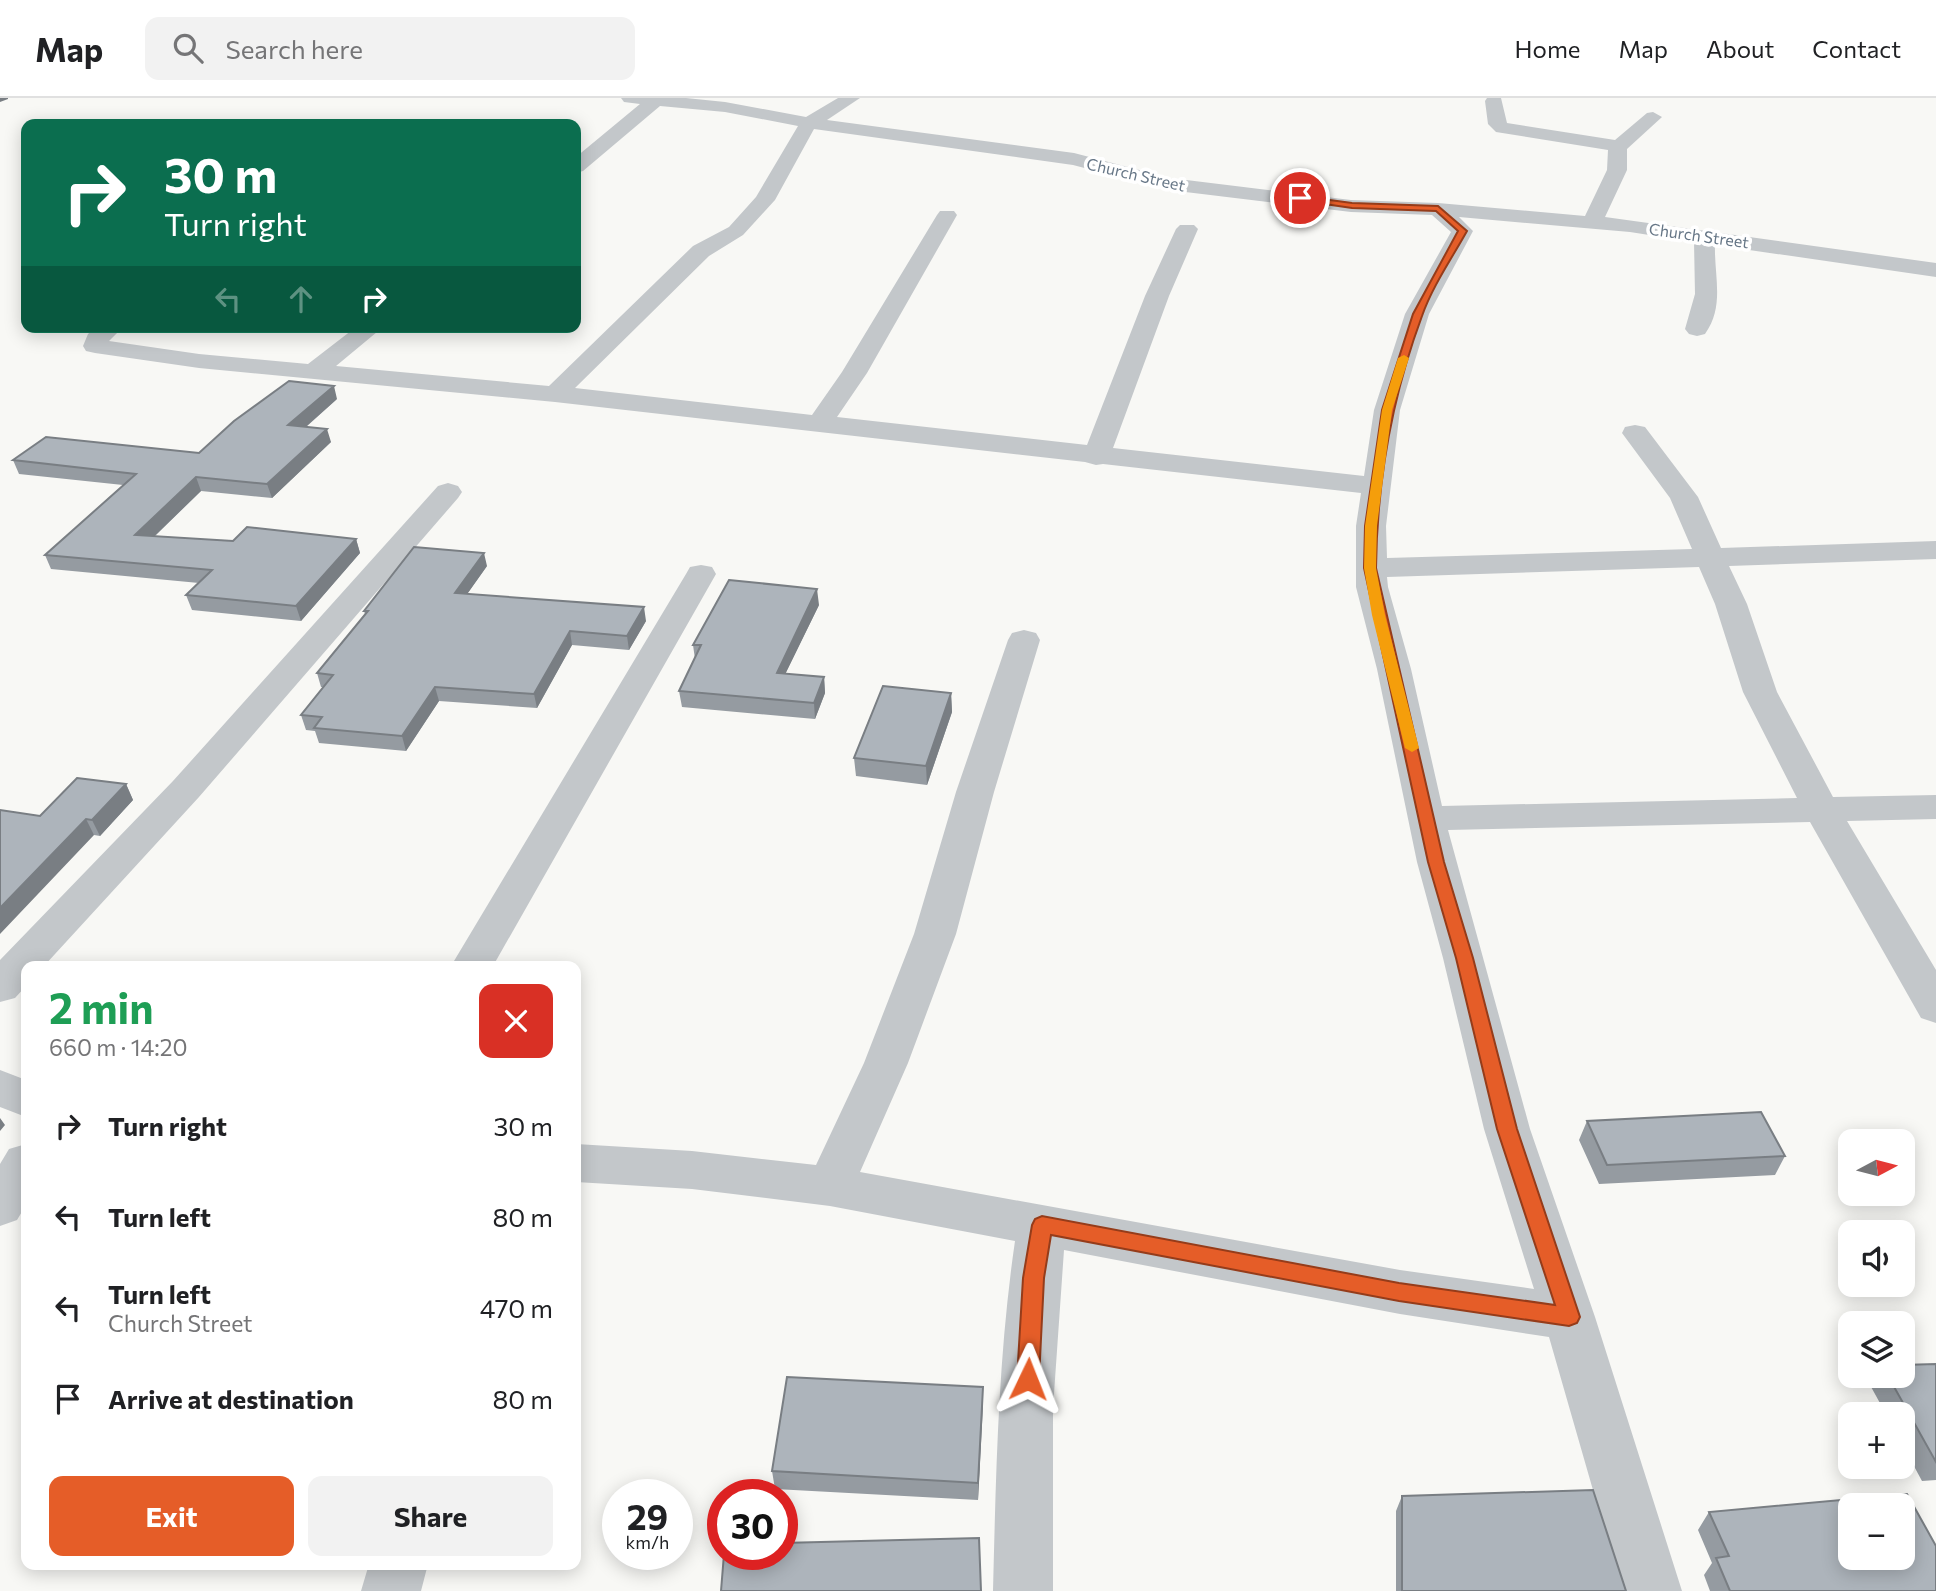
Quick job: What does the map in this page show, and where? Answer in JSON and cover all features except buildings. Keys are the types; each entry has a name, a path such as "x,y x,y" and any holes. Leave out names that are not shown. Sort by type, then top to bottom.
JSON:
{"street":[{"name":"Church Street","path":"630,98 701,102 810,122 1074,159 1169,184 1466,218 1592,222 1936,270"},
{"path":"555,394 701,251 730,236 747,220 765,200 794,145 810,122 851,98"},
{"path":"581,163 654,101"},
{"path":"1494,101 1497,124 1502,128 1605,142 1618,147"},
{"path":"1592,222 1617,170 1618,147 1653,117"},
{"path":"1258,176 1300,198"},
{"path":"818,424 854,373 947,215"},
{"path":"1466,218 1418,314 1387,410 1371,526 1370,568 1436,862 1464,958 1507,1129 1569,1317 1653,1591"},
{"path":"1096,457 1157,296 1187,229"},
{"path":"1697,329 1705,314 1708,297 1703,253 1705,236"},
{"path":"104,333 97,339 95,346 199,361 555,394 1096,457 1378,486"},
{"path":"315,370 363,333"},
{"path":"1635,433 1684,497 1731,604 1760,692 1821,811 1936,1007"},
{"path":"24,961 186,789 448,492"},
{"path":"1370,568 1936,550"},
{"path":"475,961 701,574"},
{"path":"830,1186 886,1063 935,934 975,792 1024,640"},
{"path":"1428,818 1936,807"},
{"path":"0,987 21,965"},
{"path":"0,1088 21,1097"},
{"path":"581,1163 692,1170 830,1186 1399,1292 1569,1317"},
{"path":"0,1206 21,1171"},
{"path":"1024,1591 1030,1331 1042,1225"},
{"path":"391,1591 397,1570"}],"slow traffic":[{"path":"1404,358 1387,410 1371,526 1370,568 1372,587 1412,748"}],"route":[{"path":"1028,1379 1034,1278 1042,1225 1399,1292 1569,1317 1507,1129 1464,958 1436,862 1394,669 1372,587 1370,568 1371,526 1387,410 1418,314 1462,231 1438,209 1352,206 1300,198"}]}
